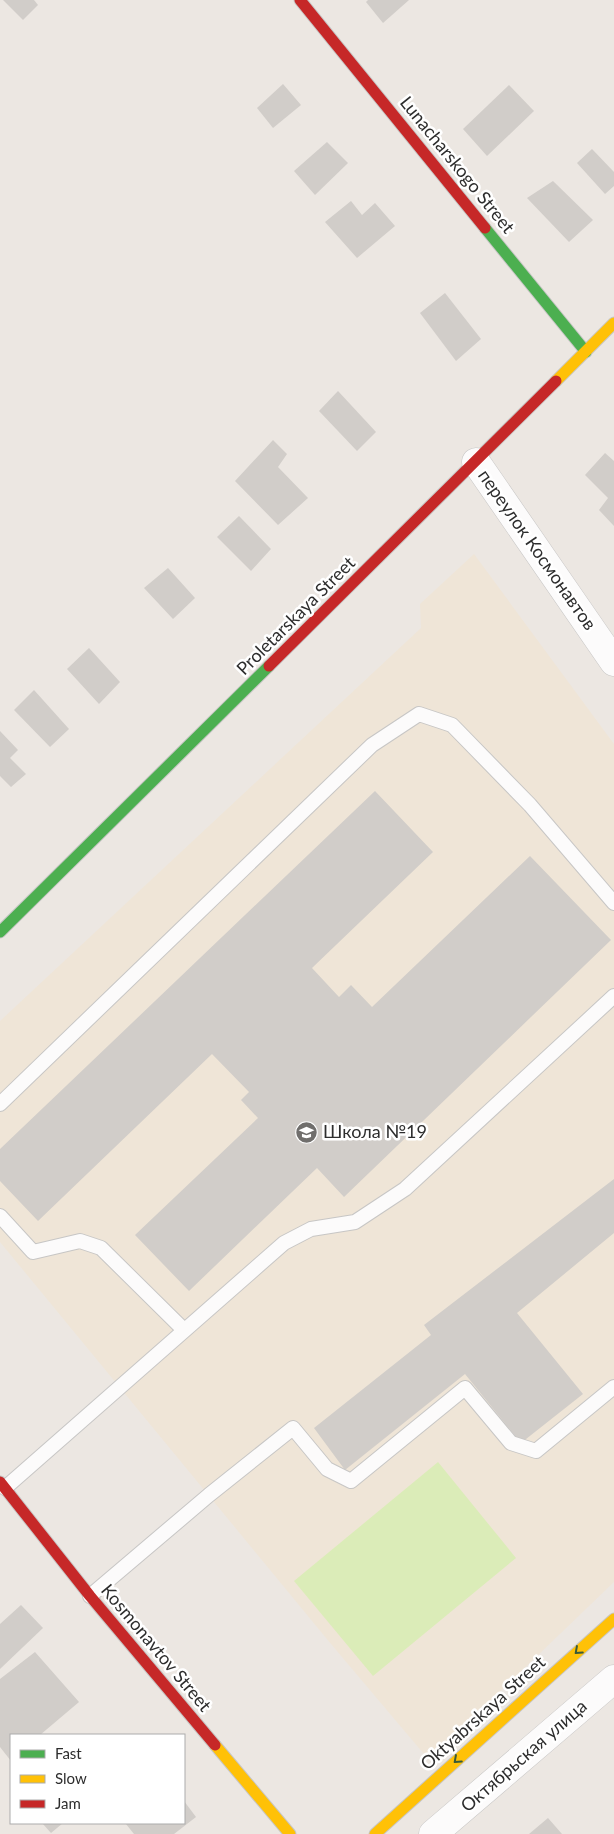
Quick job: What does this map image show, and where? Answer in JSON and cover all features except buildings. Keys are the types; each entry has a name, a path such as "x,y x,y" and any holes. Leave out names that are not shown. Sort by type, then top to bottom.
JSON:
{"street":[{"name":"Lunacharskogo Street","path":"300,0 586,352"},
{"name":"Proletarskaya Street","path":"0,932 476,462 614,323"},
{"name":"переулок Космонавтов","path":"476,462 614,662"},
{"name":"Kosmonavtov Street","path":"2,1485 90,1596 290,1834"},
{"name":"Oktyabrskaya Street","path":"375,1834 614,1619"},
{"name":"Октябрьская улица","path":"433,1834 614,1679"}],"lane":[{"path":"0,1104 372,745 419,714 452,725 530,805 614,903"},
{"path":"2,1485 284,1243 311,1229 355,1222 404,1188 614,996"},
{"path":"0,1216 33,1252 80,1241 101,1248 184,1330"},
{"path":"90,1596 209,1495 294,1428 327,1469 351,1480 466,1388 511,1444 536,1451 614,1387"}],"shaded area":[{"name":"Школа №19","path":"474,554 614,744 614,1582 429,1760 0,1242 0,1021 421,628 420,604"}],"green space":[{"path":"438,1462 516,1558 373,1676 294,1581"}],"traffic: fast":[{"path":"485,228 586,352"},
{"path":"0,932 269,666"}],"traffic: slow":[{"path":"556,381 614,323"},
{"path":"375,1834 614,1619"},
{"path":"215,1745 290,1834"}],"traffic: jam":[{"path":"300,0 485,228"},
{"path":"269,666 556,381"},
{"path":"0,1482 90,1596 215,1745"}],"place":[{"name":"Школа №19","path":"307,1132"}]}
